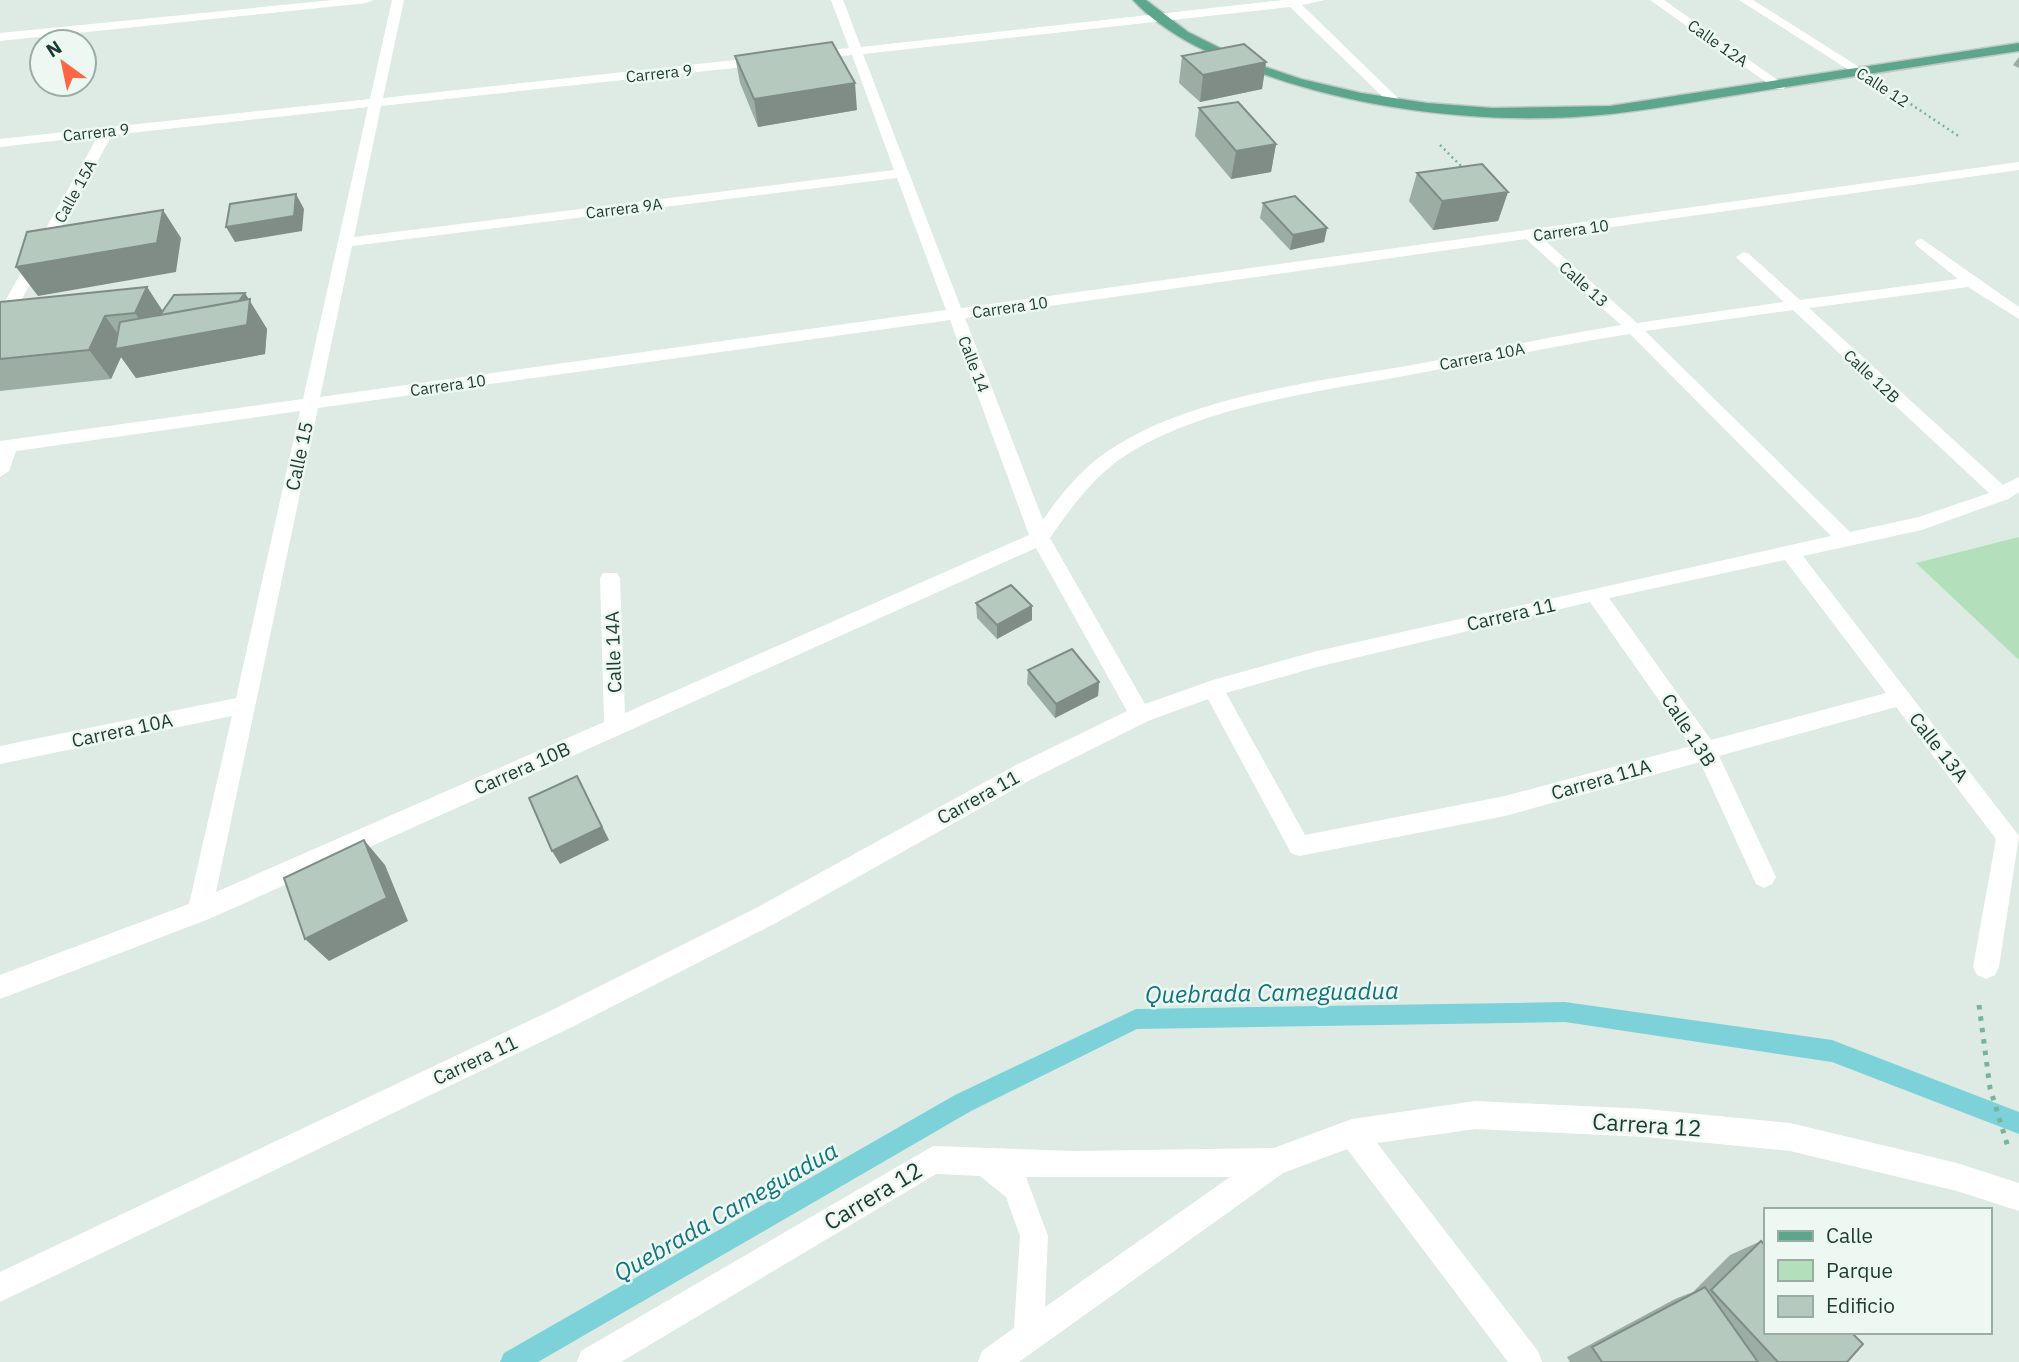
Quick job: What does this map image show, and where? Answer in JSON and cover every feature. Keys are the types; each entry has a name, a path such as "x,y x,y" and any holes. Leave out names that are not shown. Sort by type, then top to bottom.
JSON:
{"main road":[{"path":"1139,0 1158,18 1206,45 1257,67 1335,91 1395,102 1508,113 1562,114 1621,109 2019,47"}],"street":[{"path":"0,37 367,0"},
{"name":"Calle 15","path":"200,911 398,0"},
{"name":"Calle 14","path":"837,0 1040,538 1140,715"},
{"path":"802,57 1319,0"},
{"name":"Calle 12A","path":"1656,0 1780,86"},
{"name":"Calle 12","path":"1745,0 1861,72"},
{"path":"1292,1 1395,102"},
{"name":"Carrera 9","path":"0,144 774,60"},
{"name":"Calle 15A","path":"0,324 108,131"},
{"name":"Carrera 10","path":"4,446 2015,170"},
{"name":"Carrera 9A","path":"346,242 903,173"},
{"name":"Calle 13","path":"1531,236 1633,328 1847,540"},
{"path":"1922,243 1971,282 2019,314"},
{"name":"Calle 12B","path":"1744,257 1795,306 2010,489"},
{"name":"Carrera 10A","path":"1040,538 1063,503 1091,473 1124,449 1168,426 1238,405 1334,384 1633,328 1971,282"},
{"path":"0,471 4,446"},
{"name":"Carrera 11","path":"0,1287 574,1013 767,915 1024,772 1140,715 1213,688 1317,659 1595,594 1922,523 2010,489"},
{"name":"Carrera 10B","path":"0,988 200,911 1040,538"},
{"name":"Calle 13A","path":"1790,552 2008,836 1986,967"},
{"name":"Calle 14A","path":"610,578 615,726"},
{"name":"Calle 13B","path":"1595,594 1705,749 1764,877"},
{"name":"Carrera 11A","path":"1213,688 1298,846 1505,806 1901,697"},
{"name":"Carrera 10A","path":"0,755 244,705"},
{"name":"Carrera 12","path":"993,1362 1274,1162 1352,1133 1475,1115 1646,1123 1790,1137 1957,1177 2019,1197"},
{"path":"1352,1133 1527,1362"},
{"name":"Carrera 12","path":"592,1362 933,1160 1074,1165 1274,1162"},
{"path":"984,1161 1017,1188 1034,1236 1029,1336"}],"path":[{"name":"Calle 12","path":"1861,72 2015,170"},
{"path":"1395,102 1475,180"},
{"path":"1986,967 1979,1003 1990,1088 2011,1157"}],"green space":[{"path":"2019,537 2019,660 1916,563"}],"building":[{"path":"832,42 855,83 754,99 735,56"},
{"path":"1244,44 1266,62 1203,75 1182,56"},
{"path":"1238,102 1276,144 1236,151 1199,108"},
{"path":"1482,164 1508,192 1442,201 1417,173"},
{"path":"296,194 294,216 226,227 230,204"},
{"path":"1295,196 1327,228 1293,235 1263,203"},
{"path":"163,210 157,243 16,267 27,232"},
{"path":"147,287 135,313 105,316 89,350 0,359 0,302"},
{"path":"245,293 239,301 160,315 174,295"},
{"path":"250,299 247,325 115,349 120,322"},
{"path":"1011,585 1032,606 997,625 976,603"},
{"path":"1072,649 1099,682 1056,704 1028,670"},
{"path":"577,776 602,827 552,851 529,798"},
{"path":"364,840 387,898 305,939 284,878"},
{"path":"1761,1241 1764,1244 1764,1334 1853,1334 1863,1344 1847,1362 1778,1362 1711,1290"},
{"path":"1705,1287 1758,1362 1602,1362 1592,1347"}],"waterway":[{"name":"Quebrada Cameguadua","path":"513,1362 963,1103 1136,1019 1565,1012 1832,1051 2019,1123"}]}
